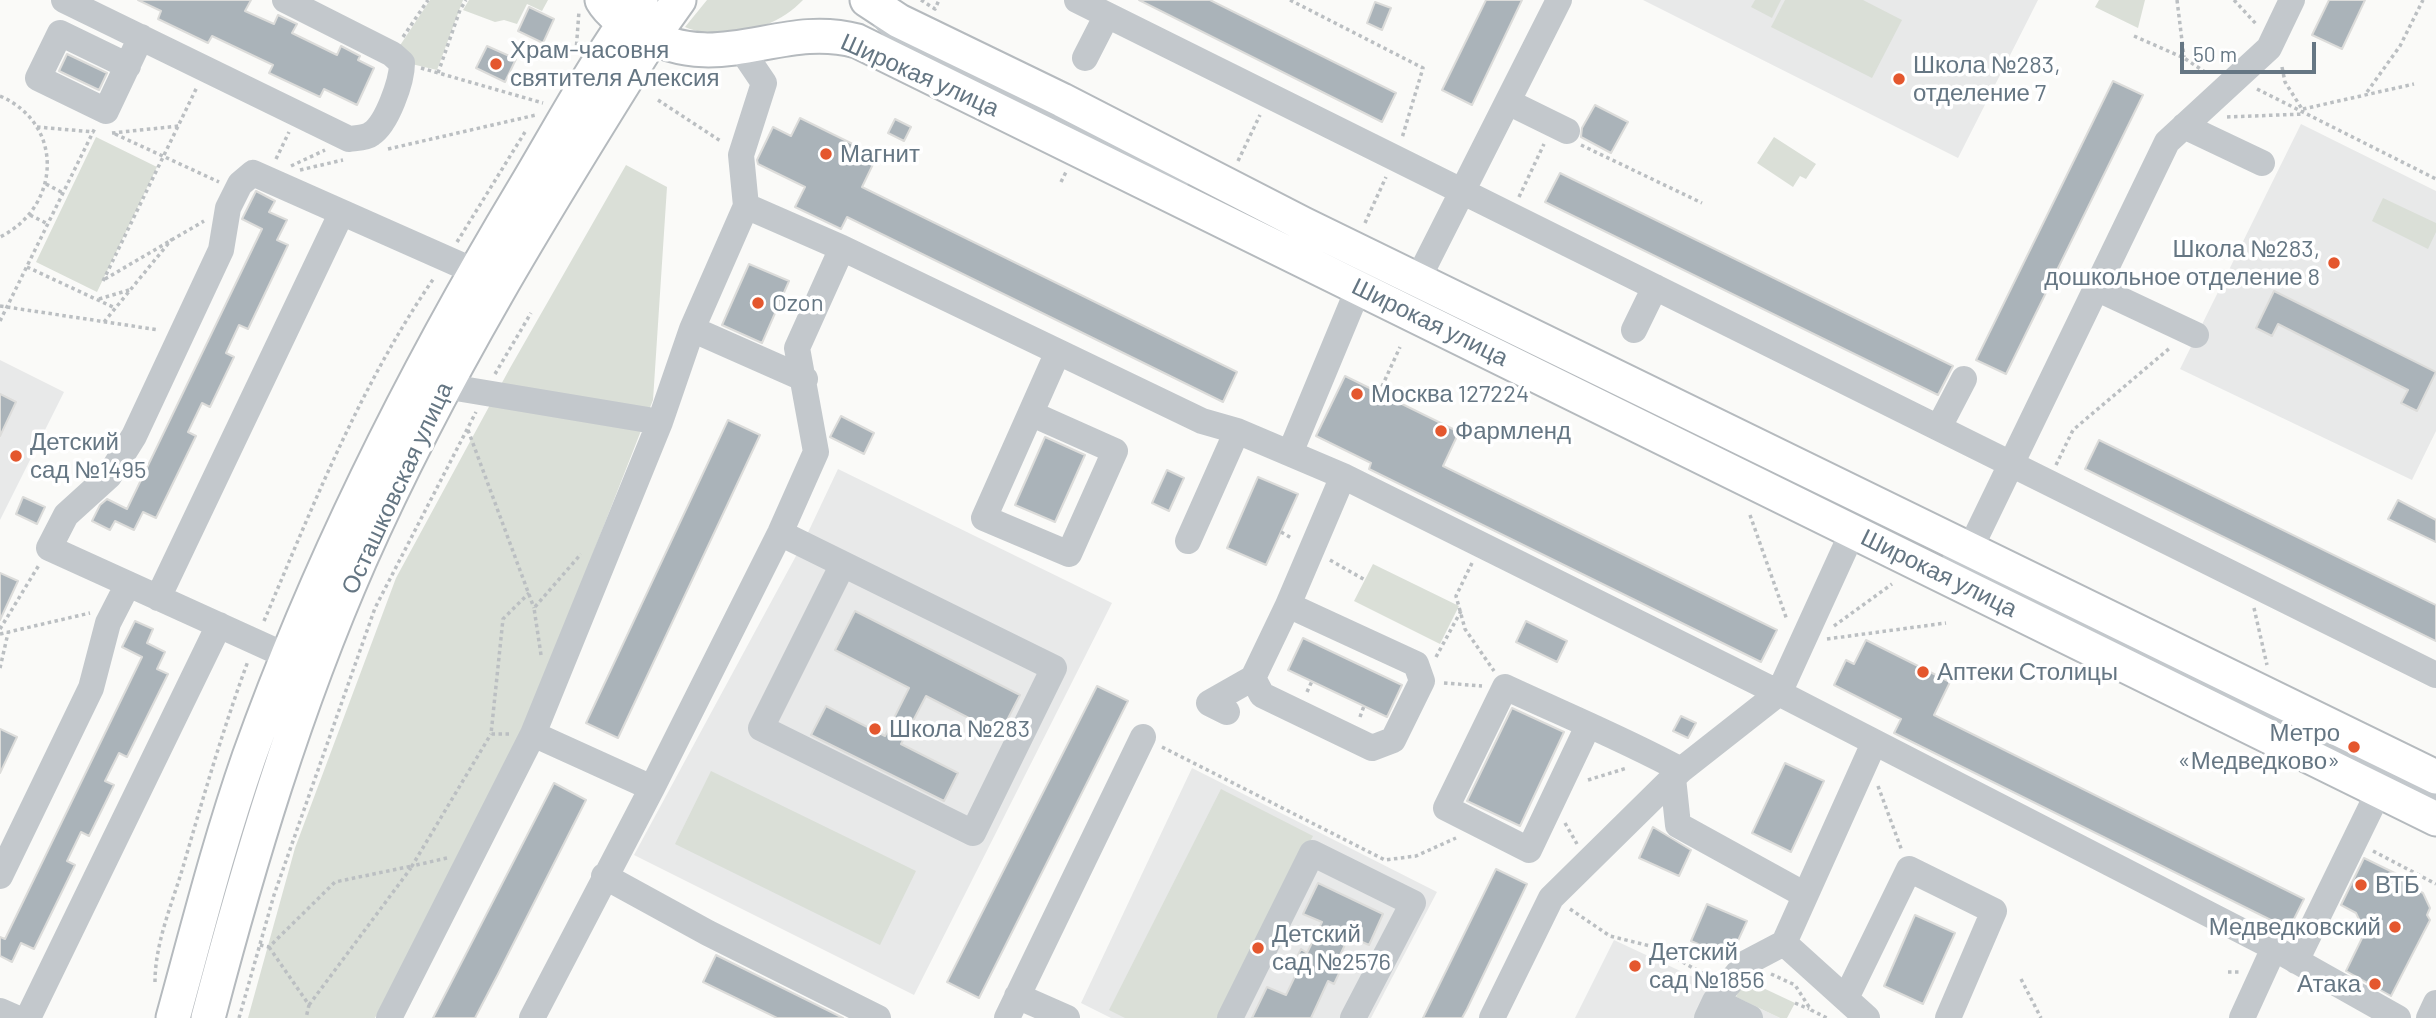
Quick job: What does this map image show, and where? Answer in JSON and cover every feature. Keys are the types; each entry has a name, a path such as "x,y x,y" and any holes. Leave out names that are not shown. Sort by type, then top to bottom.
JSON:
{"main road":[{"name":"Осташковская улица","path":"173,1018 223,839 250,757 334,548 390,429 474,271 630,15 679,0"},
{"name":"Широкая улица","path":"867,0 1359,287 1553,364 1948,553 2436,777"},
{"name":"Осташковская улица","path":"208,1018 251,859 284,754 360,559 444,386 500,283 630,15"},
{"name":"Широкая улица","path":"630,15 674,48 707,52 741,49 806,35 835,35 857,41 1418,279 1553,364 1853,531 1948,553 2379,791 2436,819"}],"street":[{"path":"64,0 297,114 348,149 371,134 385,116 402,78 397,58 285,0"},
{"name":"Широкая улица","path":"867,0 915,50 1553,364"},
{"path":"1077,0 2436,676"},
{"path":"1418,279 1559,0"},
{"path":"1948,553 2011,463 2167,142 2232,82 2275,37 2292,0"},
{"path":"1085,58 1107,15"},
{"path":"128,65 60,33 38,78 103,125 141,37"},
{"path":"857,41 915,50"},
{"path":"389,1018 533,734 660,422 692,329 747,206 741,155 764,83 741,49"},
{"path":"1508,102 1560,128"},
{"path":"2189,122 2262,163"},
{"path":"289,657 158,598 122,595 49,548 66,516 109,476 128,446 221,250 232,199 253,173 474,271"},
{"path":"747,206 842,248 1057,354 1202,421 1237,431 1343,476 1779,694 1871,750 2285,954 2398,1018"},
{"path":"158,598 341,214"},
{"path":"532,1018 652,788 780,533 816,452 805,379 797,348 842,248"},
{"path":"1290,453 1359,287"},
{"path":"1634,330 1655,287"},
{"path":"2096,288 2193,334"},
{"path":"692,329 805,379"},
{"path":"1032,414 1115,451 1069,554 984,518 1057,354"},
{"path":"1939,427 1964,379"},
{"path":"444,386 660,422"},
{"path":"1188,541 1237,431"},
{"path":"1227,712 1209,703 1253,678 1288,605 1343,476"},
{"path":"1492,1018 1551,898 1588,865 1671,769 1779,694 1806,647 1853,531"},
{"path":"780,533 842,566 1054,668 973,833 761,728 842,566"},
{"name":"Широкая улица","path":"1948,553 2436,797"},
{"path":"0,876 91,688 108,623 122,595"},
{"path":"1253,678 1262,695 1372,748 1393,740 1422,681 1416,664 1288,605"},
{"path":"28,1018 219,625"},
{"path":"1588,726 1529,850 1446,808 1505,687 1588,726 1671,769"},
{"path":"533,734 652,788"},
{"path":"1067,1018 1012,1007 1143,737"},
{"path":"1750,1018 1716,1002 1746,962 1784,943 1871,750"},
{"path":"1671,769 1678,825 1805,895"},
{"path":"2242,1018 2285,954 2354,841 2379,791"},
{"path":"1230,1018 1312,853 1413,903 1353,1018"},
{"path":"1784,943 1858,1012 1909,869 1994,911 1948,1018"},
{"path":"604,876 708,933 878,1018"},
{"path":"2429,1018 2436,1003"},
{"path":"0,1011 16,1018"}],"path":[{"path":"428,0 397,58 438,73 543,103"},
{"path":"438,73 466,0"},
{"path":"935,9 939,0"},
{"path":"1290,0 1423,68 1418,94 1365,223"},
{"path":"2177,0 2184,58"},
{"path":"2234,0 2262,31 2275,37 2284,82 2304,112"},
{"path":"2366,93 2400,46 2423,0"},
{"path":"2134,36 2304,112 2436,179"},
{"path":"103,125 165,155 232,199 103,281 165,155 206,69"},
{"path":"2189,122 2304,112 2366,93 2414,84"},
{"path":"0,96 37,127 47,155 46,184 30,215 0,237"},
{"path":"1238,161 1270,96"},
{"path":"658,100 741,155"},
{"path":"267,177 297,114"},
{"path":"388,150 536,116"},
{"path":"0,321 63,193 103,125"},
{"path":"37,127 179,126"},
{"path":"1511,215 1560,128 1573,141 1702,202"},
{"path":"267,177 348,149"},
{"path":"267,177 348,149"},
{"path":"1061,182 1069,167"},
{"path":"46,184 63,193"},
{"path":"30,215 48,224"},
{"path":"104,322 174,237"},
{"path":"27,267 116,308"},
{"path":"98,300 131,290"},
{"path":"0,306 182,333"},
{"path":"239,1018 274,895 375,608 467,428 531,313"},
{"path":"2048,481 2073,430 2193,334"},
{"path":"1379,393 1400,347"},
{"path":"467,428 534,608"},
{"path":"1750,515 1806,647"},
{"path":"1481,545 1456,596 1465,629 1505,687"},
{"path":"49,548 0,631 8,632 122,595"},
{"path":"2249,582 2266,662"},
{"path":"1806,647 1892,584"},
{"path":"306,1018 309,1005 412,866 491,733 503,619 528,593"},
{"path":"1461,611 1422,681 1505,687"},
{"path":"1806,647 1946,623"},
{"path":"0,668 8,632"},
{"path":"1307,692 1312,681"},
{"path":"1360,717 1364,706"},
{"path":"491,733 533,734"},
{"path":"1143,737 1385,860 1436,850 1479,825"},
{"path":"1871,750 1909,869"},
{"path":"1588,865 1556,794 1671,769"},
{"path":"2354,841 2436,884"},
{"path":"270,947 335,882 474,851"},
{"path":"1596,926 1610,936 1658,948 1716,1002"},
{"path":"260,946 270,947"},
{"path":"270,947 309,1005"},
{"path":"1746,962 1795,985 1811,1010"},
{"path":"2021,979 2041,1018"},
{"path":"1795,1003 1827,1018"}],"shaded area":[{"path":"430,0 463,0 437,70 403,62 395,53"},
{"path":"469,0 548,0 542,11 527,4 517,24 504,20 495,22 463,10"},
{"path":"707,0 803,0 778,19 748,31 716,34 685,27"},
{"name":"Школа №283, отделение 7","path":"1643,0 2038,0 1958,158"},
{"path":"1755,0 1781,0 1772,18 1751,7"},
{"path":"1785,0 1863,0 1902,20 1872,78 1771,27"},
{"path":"2099,0 2145,0 2138,28 2095,7"},
{"name":"Школа №283, дошкольное отделение 8","path":"2301,124 2436,191 2436,431 2412,480 2180,369"},
{"path":"96,137 157,167 97,292 36,262"},
{"path":"1774,137 1816,164 1806,179 1800,176 1793,187 1757,163"},
{"path":"626,165 667,187 653,400 524,730 375,1018 248,1018 295,848 396,578 510,368"},
{"path":"2383,198 2436,223 2436,232 2428,249 2372,221"},
{"name":"Детский сад №1495","path":"0,360 64,392 0,520"},
{"name":"Школа №283","path":"838,469 1112,603 914,995 634,855 803,543"},
{"path":"1373,564 1459,606 1440,644 1354,601"},
{"name":"Детский сад №2576","path":"1192,768 1437,892 1371,1018 1111,1018 1081,1003"},
{"path":"711,771 916,871 880,945 675,844"},
{"path":"1221,789 1313,836 1219,1018 1125,1018 1109,1010"},
{"name":"Детский сад №1856","path":"1614,940 1736,997 1780,1018 1575,1018"},
{"path":"1744,979 1795,1003 1787,1018 1780,1018 1736,997"}],"building":[{"path":"138,0 251,0 245,11 274,24 278,15 297,24 292,33 337,55 341,46 360,56 358,60 374,68 357,105 324,89 320,97 269,73 273,65 212,36 208,43 158,19 161,11"},
{"path":"1139,0 1210,0 1396,93 1382,122"},
{"path":"1486,0 1522,0 1472,105 1442,90"},
{"path":"2329,0 2365,0 2342,49 2312,35"},
{"path":"1375,2 1391,8 1382,30 1367,23"},
{"path":"529,7 554,19 543,43 518,31"},
{"name":"Храм-часовня святителя Алексия","path":"487,46 516,59 505,82 476,68"},
{"path":"67,54 107,73 99,90 59,71"},
{"path":"2113,81 2143,95 2006,374 1976,360"},
{"path":"1595,105 1628,122 1611,153 1581,137 1582,128"},
{"path":"800,118 877,156 862,187 1237,372 1223,402 847,217 841,229 795,207 805,187 758,164 757,160 773,127 791,136"},
{"path":"895,119 911,127 904,141 888,133"},
{"path":"1560,173 1953,366 1938,395 1545,202"},
{"path":"256,191 275,201 269,212 287,220 277,240 288,245 248,329 239,325 226,353 234,357 210,407 202,403 188,432 196,436 156,518 143,512 134,530 115,521 110,530 92,521 100,505 107,499 127,509 262,229 242,219"},
{"path":"749,264 789,281 762,343 722,325"},
{"path":"2274,291 2436,372 2417,411 2401,403 2408,390 2278,324 2272,336 2256,328"},
{"path":"1345,376 1459,432 1443,466 1777,630 1761,662 1369,469 1371,463 1316,436"},
{"path":"0,394 16,402 0,436"},
{"path":"841,416 874,433 864,454 830,437"},
{"path":"728,420 760,435 618,738 586,723"},
{"path":"1045,437 1085,455 1055,522 1015,505"},
{"path":"2099,440 2436,605 2436,641 2085,469"},
{"path":"1167,470 1184,478 1169,511 1152,503"},
{"path":"1258,477 1298,494 1266,565 1227,548"},
{"path":"23,497 45,507 37,524 16,514"},
{"path":"2398,500 2436,520 2436,542 2388,519"},
{"path":"0,573 18,581 0,620"},
{"path":"855,611 1020,695 1000,734 926,696 901,744 958,773 944,801 811,735 826,706 885,736 909,688 835,650"},
{"path":"135,621 153,629 147,643 165,652 157,669 168,674 127,757 119,753 105,781 114,785 89,836 81,832 67,861 75,865 34,949 21,943 12,962 0,956 0,937 5,939 142,657 122,647"},
{"path":"1526,621 1567,641 1557,662 1516,642"},
{"path":"1303,638 1402,685 1387,717 1288,670"},
{"path":"1866,640 1950,682 1934,715 2304,899 2289,929 1894,733 1901,719 1834,685 1846,660 1854,664"},
{"path":"1097,686 1128,701 979,998 947,982"},
{"path":"1512,708 1564,732 1520,826 1467,801"},
{"path":"1681,716 1696,723 1688,738 1673,731"},
{"path":"0,729 17,737 0,773"},
{"path":"1785,763 1824,781 1791,852 1752,833"},
{"path":"554,783 586,800 498,974 475,1018 433,1018"},
{"path":"1653,827 1691,850 1679,876 1639,858"},
{"name":"Медведковский","path":"2364,858 2413,882 2415,889 2423,893 2430,908 2427,915 2430,920 2391,996 2346,971 2365,932 2356,913 2341,905"},
{"path":"1496,869 1527,884 1467,1009 1462,1018 1423,1018"},
{"path":"1318,883 1383,914 1369,945 1349,936 1336,964 1342,967 1334,984 1328,981 1311,1018 1252,1018 1267,987 1286,995 1299,968 1293,965 1301,949 1307,953 1322,922 1303,914"},
{"path":"1707,904 1747,921 1730,958 1691,941"},
{"path":"1915,915 1955,933 1923,1004 1884,986"},
{"path":"716,955 843,1018 777,1018 703,982"}],"place":[{"name":"Храм-часовня святителя Алексия","path":"496,64"},
{"name":"Школа №283, отделение 7","path":"1899,79"},
{"name":"Магнит","path":"826,154"},
{"name":"Школа №283, дошкольное отделение 8","path":"2334,263"},
{"name":"Ozon","path":"758,303"},
{"name":"Москва 127224","path":"1357,394"},
{"name":"Фармленд","path":"1441,431"},
{"name":"Детский сад №1495","path":"16,456"},
{"name":"Аптеки Столицы","path":"1923,672"},
{"name":"Школа №283","path":"875,729"},
{"name":"Метро «Медведково»","path":"2354,747"},
{"name":"ВТБ","path":"2361,885"},
{"name":"Медведковский","path":"2395,927"},
{"name":"Детский сад №2576","path":"1258,948"},
{"name":"Детский сад №1856","path":"1635,966"},
{"name":"Атака","path":"2375,984"}]}
